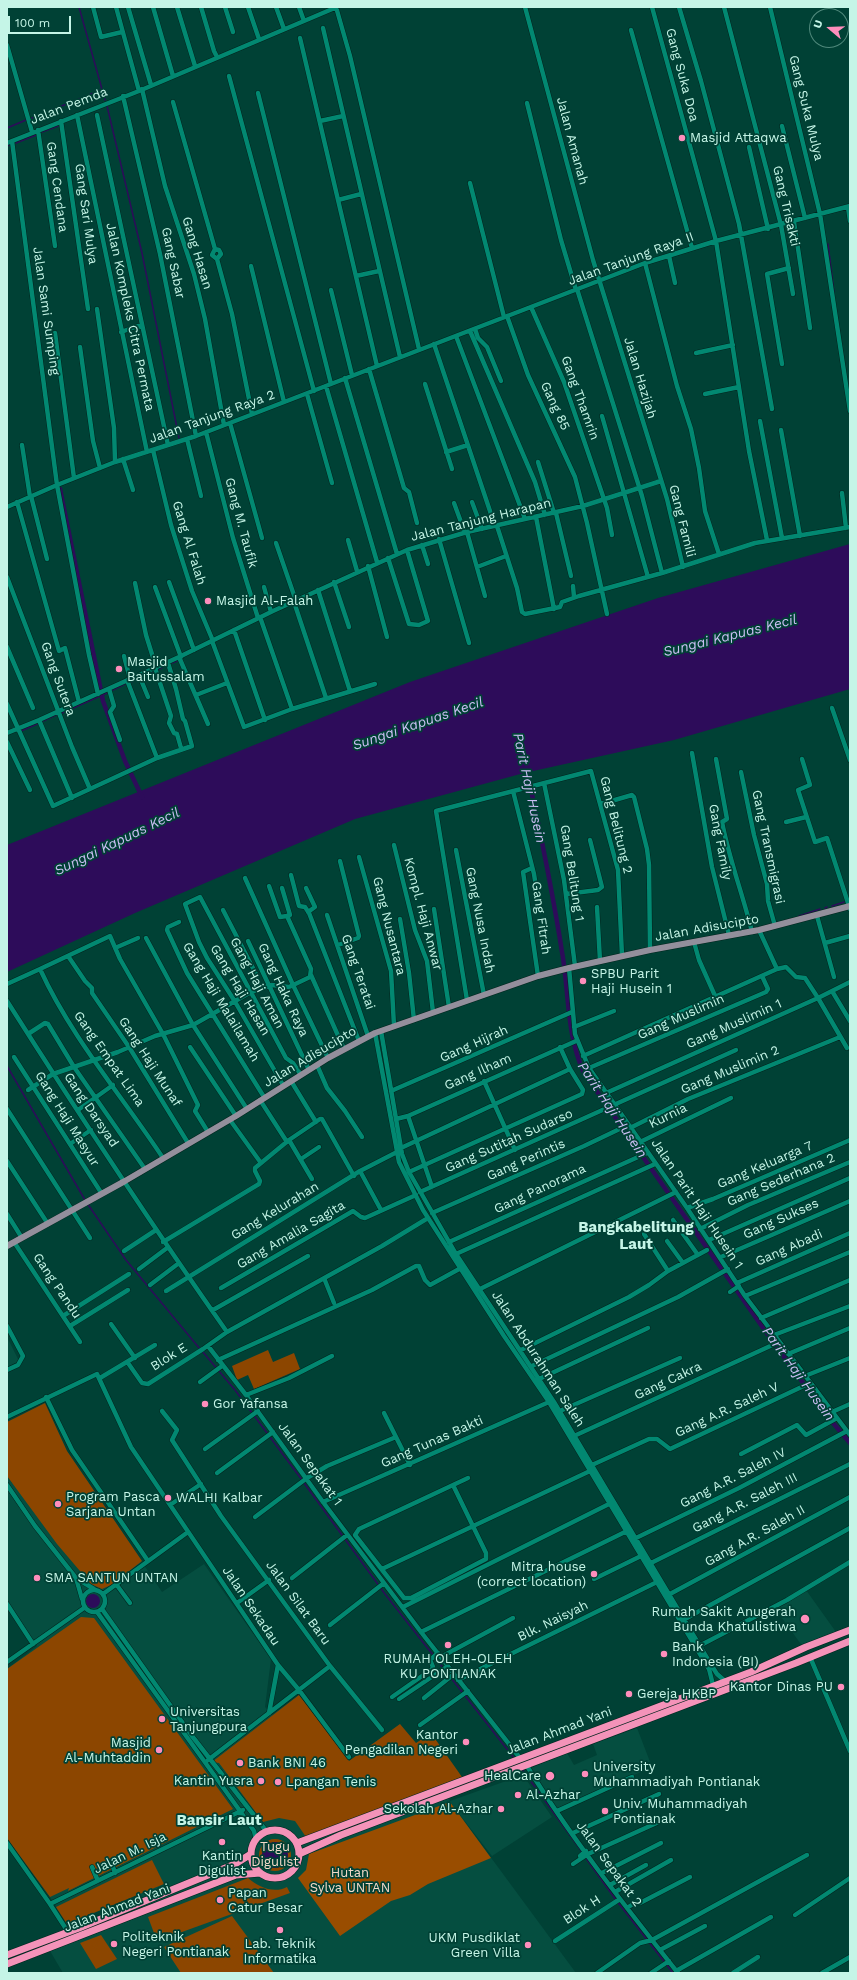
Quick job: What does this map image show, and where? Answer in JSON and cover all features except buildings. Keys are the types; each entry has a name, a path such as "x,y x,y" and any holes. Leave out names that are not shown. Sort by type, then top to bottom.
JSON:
{"highway":[{"name":"Jalan Ahmad Yani","path":"297,1843 713,1686 850,1630"},
{"path":"839,1634 847,1642"},
{"name":"Jalan Ahmad Yani","path":"299,1854 341,1835 558,1754 847,1642"},
{"path":"555,1746 558,1754"},
{"path":"274,1830 287,1833 297,1843 299,1854 297,1864 288,1876 272,1878 260,1873 255,1867 251,1854 256,1840 267,1832 274,1830"},
{"name":"Jalan Ahmad Yani","path":"7,1954 68,1932 235,1864 251,1854"},
{"name":"Jalan Ahmad Yani","path":"7,1964 236,1875 260,1873"}],"main road":[{"name":"Jalan Adisucipto","path":"7,1246 125,1181 233,1118 283,1085 328,1058 368,1036 538,976 571,967 650,950 752,932 850,907"}],"street":[{"path":"93,7 101,37 122,32"},
{"name":"Gang Hasan","path":"116,7 140,90 165,186 194,274 205,319 224,425"},
{"path":"128,7 151,85"},
{"path":"153,7 173,76"},
{"path":"177,7 194,66"},
{"path":"201,7 217,57 335,7 350,56 419,349"},
{"path":"225,7 233,32"},
{"path":"248,7 259,39"},
{"path":"276,7 284,29"},
{"path":"299,7 304,20"},
{"name":"Jalan Amanah","path":"524,7 600,281"},
{"name":"Gang Suka Doa","path":"652,7 716,241 750,457 768,540"},
{"path":"679,7 701,82 742,235 772,409"},
{"name":"Gang Trisakti","path":"724,7 781,225 793,294"},
{"name":"Gang Suka Mulya","path":"770,7 820,214 850,411"},
{"path":"322,28 400,357"},
{"path":"631,30 692,248"},
{"path":"300,38 377,366"},
{"path":"7,45 32,132"},
{"name":"Jalan Pemda","path":"7,143 140,90 217,57"},
{"path":"229,76 314,391"},
{"path":"258,93 331,384"},
{"name":"Gang Sabar","path":"123,96 160,254 196,436"},
{"path":"173,102 215,249 219,250 221,254 217,259 232,314 252,414"},
{"path":"526,102 561,240 640,488 662,573"},
{"name":"Jalan Kompleks Citra Permata","path":"77,115 147,452"},
{"path":"97,115 168,445"},
{"path":"320,121 343,116"},
{"name":"Gang Sari Mulya","path":"61,121 88,309"},
{"path":"782,126 805,218"},
{"name":"Gang Cendana","path":"38,130 55,246"},
{"name":"Jalan Sami Sumping","path":"12,141 57,484 89,655 99,694"},
{"path":"749,147 768,229"},
{"name":"Gang 85","path":"470,183 506,317 528,375 567,459 583,506 607,614"},
{"path":"338,200 361,194"},
{"path":"849,207 850,221"},
{"name":"Jalan Tanjung Raya II","path":"425,347 645,263 716,241 768,229 849,207"},
{"path":"794,222 810,328"},
{"path":"669,256 675,283"},
{"path":"645,263 677,386 691,429 708,521 719,554"},
{"path":"251,266 284,402"},
{"path":"782,364 767,273 788,268"},
{"path":"356,276 380,271"},
{"name":"Jalan Hazijah","path":"600,281 661,481"},
{"path":"331,290 352,375"},
{"name":"Gang Thamrin","path":"532,307 564,382 603,499 612,535"},
{"path":"97,310 114,428 115,462"},
{"path":"122,332 138,326 142,327"},
{"path":"475,329 478,338 487,347 501,381"},
{"path":"470,331 535,482 545,515"},
{"path":"55,333 74,478"},
{"path":"456,336 525,519"},
{"path":"434,344 506,556 523,614 554,609 560,607 562,602 574,597 683,567 738,547 768,540 848,528 842,493"},
{"path":"696,353 733,345"},
{"path":"80,347 93,441 100,468"},
{"name":"Jalan Tanjung Raya 2","path":"7,507 57,484 123,459 196,436 425,347"},
{"path":"369,369 404,488 408,492 417,523"},
{"path":"345,378 397,554"},
{"path":"425,384 452,469"},
{"path":"326,386 377,562"},
{"path":"705,394 739,387"},
{"path":"307,394 332,483"},
{"path":"602,416 623,494 648,577"},
{"path":"760,421 782,538"},
{"path":"230,423 262,538"},
{"path":"781,430 800,536"},
{"name":"Gang M. Taufik","path":"206,432 233,538 259,618 292,709"},
{"path":"187,439 201,496"},
{"path":"22,445 30,497 47,559"},
{"path":"446,452 468,445"},
{"name":"Gang Al Falah","path":"153,450 175,540 192,591 244,727 265,720"},
{"path":"123,459 133,490"},
{"path":"538,462 555,513 571,576"},
{"name":"Jalan Tanjung Harapan","path":"7,733 168,663 357,571 407,550 466,532 583,506 661,481"},
{"name":"Gang Famili","path":"661,481 670,510 683,567"},
{"path":"17,502 59,651 66,648 80,702"},
{"path":"472,502 482,529"},
{"path":"454,503 466,532 485,596"},
{"path":"536,517 554,609"},
{"path":"439,539 469,643"},
{"path":"348,540 357,571"},
{"path":"276,543 326,698"},
{"path":"422,545 428,564"},
{"path":"388,558 409,624 419,625 428,621 407,550"},
{"path":"477,567 506,556"},
{"path":"368,566 387,637"},
{"name":"Gang Sutera","path":"7,577 58,712 90,789"},
{"path":"169,582 194,650"},
{"path":"334,582 349,627"},
{"path":"135,583 146,635 171,716 170,725 174,733 177,734 181,748"},
{"path":"264,586 271,612"},
{"path":"573,586 574,597"},
{"path":"155,587 180,657 208,724"},
{"path":"318,590 350,691"},
{"path":"234,630 265,720 292,709 374,684"},
{"path":"7,647 33,708"},
{"path":"124,656 129,679 157,758"},
{"path":"7,704 52,806 157,758 181,748 192,746 185,721 182,719 176,689 168,663"},
{"path":"139,675 148,697"},
{"path":"196,695 227,683"},
{"path":"109,689 114,706 110,712 120,740"},
{"path":"832,708 850,760"},
{"path":"39,720 72,798"},
{"path":"7,742 30,790"},
{"name":"Gang Family","path":"692,753 712,867 729,935"},
{"path":"716,759 727,820 722,822 724,833 744,896 752,932"},
{"path":"802,759 810,785 798,790 806,817 815,842 826,838 850,907"},
{"name":"Gang Belitung 2","path":"544,783 591,771 618,870 622,956"},
{"name":"Gang Transmigrasi","path":"741,772 754,835 766,879 768,901 775,926"},
{"path":"468,1000 436,811 544,783"},
{"name":"Gang Belitung 1","path":"544,783 566,894 571,967"},
{"path":"513,791 532,868 539,907"},
{"path":"601,804 632,795 634,797 647,849 649,865 650,950"},
{"path":"786,822 806,817"},
{"path":"566,894 598,890 602,888 590,840"},
{"name":"Kompl. Haji Anwar","path":"394,845 415,930 425,954 433,1012"},
{"name":"Gang Nusa Indah","path":"456,850 465,907 478,960 484,995"},
{"name":"Gang Nusantara","path":"359,857 391,971 394,1026"},
{"path":"338,945 359,936 340,861"},
{"name":"Gang Fitrah","path":"532,868 523,872 538,976"},
{"path":"290,875 299,906 305,907 308,912 359,1041"},
{"path":"245,878 293,986 328,1058"},
{"path":"269,886 280,917 290,915 282,888"},
{"path":"306,888 315,908 308,912"},
{"name":"Gang Haji Aman","path":"185,904 200,897 286,1058 293,1062 301,1075"},
{"name":"Gang Haji Hasan","path":"185,904 199,942 283,1085"},
{"path":"597,907 600,961"},
{"path":"434,909 449,1007"},
{"path":"222,910 257,976 253,980 259,990"},
{"name":"Gang Teratai","path":"327,915 368,1036"},
{"path":"286,916 311,969 311,975 344,1049"},
{"path":"817,916 834,977"},
{"path":"400,919 409,974 414,1020"},
{"name":"Gang Haji Malailamah","path":"179,922 168,927 167,931 188,973 215,1014 262,1099 312,1179"},
{"path":"759,930 777,969"},
{"path":"825,943 850,936"},
{"path":"7,984 41,970 110,937 163,1034 198,1105 195,1111 208,1132"},
{"path":"115,948 138,938"},
{"path":"146,938 193,1025 247,1109"},
{"name":"Gang Haka Raya","path":"248,941 308,1070"},
{"path":"694,942 699,960 716,998"},
{"name":"Gang Haji Munaf","path":"68,956 85,981 92,988 92,993 129,1047 188,1144"},
{"name":"Jalan Parit Haji Husein 1","path":"571,967 569,1014 574,1027 575,1042 589,1068 613,1106 640,1142 644,1155 676,1192 709,1240 710,1248 721,1258 726,1271 738,1284 778,1343 806,1376 808,1383 848,1433"},
{"path":"583,1056 716,998 777,969 786,967 796,977 806,978 847,1048"},
{"name":"Gang Empat Lima","path":"41,970 64,1014 94,1060 163,1158"},
{"path":"28,1090 53,1074 163,1034 193,1025 215,1014 234,1000 251,992 273,984 285,988 293,986 311,975"},
{"name":"Gang Muslimin","path":"589,1068 766,992 768,989 762,976"},
{"name":"Gang Muslimin 1","path":"606,1093 818,998 850,982"},
{"path":"832,991 850,1021"},
{"name":"Gang Darsyad","path":"7,1001 53,1074 125,1181"},
{"path":"574,1027 614,1012"},
{"name":"Gang Hijrah","path":"391,1091 569,1014"},
{"path":"28,1034 47,1023 74,1067 145,1169"},
{"name":"Jalan Abdurahman Saleh","path":"378,1032 399,1162 418,1194 432,1213 435,1224 460,1268 503,1334 560,1411 625,1522 627,1530 657,1582 702,1652 725,1681"},
{"name":"Gang Muslimin 2","path":"629,1126 688,1099 840,1037"},
{"name":"Gang Ilham","path":"396,1119 408,1116 560,1047 575,1042"},
{"path":"190,1047 261,1163"},
{"path":"409,1172 582,1094 583,1090 570,1069 560,1047"},
{"name":"Gang Sutitah Sudarso","path":"418,1194 736,1050"},
{"name":"Gang Haji Masyur","path":"14,1057 102,1194"},
{"path":"317,1065 327,1088 345,1111 362,1137"},
{"path":"401,1148 570,1069"},
{"name":"Jalan Abdurahman Saleh","path":"385,1070 391,1091 403,1160 428,1218 435,1224 449,1242 532,1366 549,1402 590,1471 636,1538 701,1645 713,1686"},
{"path":"291,1081 316,1122"},
{"path":"484,1081 515,1150"},
{"path":"78,1110 113,1085"},
{"name":"Kurnia","path":"640,1142 731,1098"},
{"path":"7,1109 90,1238"},
{"path":"408,1116 432,1188"},
{"path":"164,1242 259,1184 260,1181 255,1169 288,1141 322,1119 354,1176"},
{"name":"Gang Perintis","path":"432,1213 629,1126"},
{"path":"70,1144 91,1130"},
{"name":"Gang Keluarga 7","path":"687,1208 713,1199 850,1140"},
{"path":"300,1159 319,1148"},
{"name":"Gang Kelurahan","path":"166,1290 360,1171 397,1152"},
{"name":"Gang Panorama","path":"449,1242 563,1192 600,1173 644,1155"},
{"path":"7,1162 48,1224"},
{"name":"Gang Sederhana 2","path":"700,1229 748,1205 850,1162"},
{"path":"456,1254 653,1164"},
{"path":"360,1171 381,1210"},
{"path":"709,1240 850,1178"},
{"path":"125,1181 167,1248 213,1310 227,1332"},
{"path":"480,1289 676,1192"},
{"name":"Gang Amalia Sagita","path":"221,1288 353,1211 364,1218 418,1194"},
{"name":"Gang Sukses","path":"721,1258 850,1201"},
{"path":"7,1214 22,1238"},
{"path":"203,1349 227,1332 382,1246 428,1218"},
{"path":"673,1220 698,1255"},
{"path":"124,1251 156,1230"},
{"name":"Gang Abadi","path":"730,1292 738,1284 850,1233"},
{"path":"644,1234 668,1271"},
{"path":"667,1240 683,1263"},
{"name":"Gang Pandu","path":"14,1242 80,1342"},
{"path":"139,1269 167,1248"},
{"path":"521,1350 629,1297 668,1271 710,1248"},
{"path":"745,1296 850,1252"},
{"path":"213,1310 308,1256"},
{"path":"150,1285 179,1263"},
{"path":"218,1360 372,1290 416,1266 419,1266 425,1280 430,1285 460,1268"},
{"path":"532,1366 678,1297 726,1271"},
{"path":"63,1316 129,1274"},
{"path":"324,1278 334,1303"},
{"path":"761,1318 850,1280"},
{"path":"70,1326 128,1290"},
{"path":"774,1335 850,1306"},
{"path":"111,1324 135,1358"},
{"path":"7,1326 23,1356 18,1365 7,1370"},
{"path":"538,1380 648,1328"},
{"path":"788,1354 850,1328"},
{"name":"Gang Cakra","path":"574,1436 778,1343"},
{"path":"7,1417 94,1374 97,1374 100,1378 155,1345"},
{"name":"Jalan Sepakat 1","path":"203,1349 218,1360 221,1367 246,1395 254,1414 272,1433 304,1481 323,1502 345,1537 381,1585 403,1607 451,1677 458,1680 517,1759"},
{"name":"Blok E","path":"128,1362 142,1383 148,1384 203,1349"},
{"path":"246,1395 289,1378 332,1356"},
{"path":"560,1411 680,1358"},
{"path":"806,1376 850,1358"},
{"path":"200,1382 221,1367"},
{"name":"Jalan Sekadau","path":"100,1378 131,1447 278,1665 350,1757"},
{"name":"Gang A.R. Saleh V","path":"592,1466 652,1438 657,1439 670,1449 808,1383"},
{"path":"46,1397 72,1450 148,1561"},
{"name":"Gang Tunas Bakti","path":"323,1502 410,1465 549,1402"},
{"path":"832,1412 850,1404"},
{"name":"Jalan Silat Baru","path":"162,1411 177,1430 172,1440 221,1516 269,1580 330,1666 382,1730"},
{"path":"384,1413 410,1465"},
{"path":"205,1449 254,1414"},
{"path":"742,1454 797,1425 806,1435 836,1419"},
{"path":"217,1473 272,1433"},
{"name":"Gang A.R. Saleh IV","path":"636,1538 848,1433"},
{"path":"255,1517 327,1466 396,1437"},
{"name":"Gang A.R. Saleh III","path":"651,1563 850,1464"},
{"path":"382,1569 590,1471"},
{"path":"453,1485 486,1553 485,1561 406,1599 402,1597 355,1535 356,1531 453,1485 468,1478"},
{"path":"170,1505 201,1484"},
{"path":"7,1485 35,1526 76,1578 103,1594 105,1603 102,1609 97,1612 90,1612 84,1608 76,1578"},
{"name":"Gang A.R. Saleh II","path":"670,1594 850,1497"},
{"path":"403,1607 611,1503"},
{"path":"685,1619 850,1528"},
{"path":"421,1632 627,1530"},
{"path":"103,1594 188,1532"},
{"path":"292,1578 345,1537"},
{"path":"594,1579 642,1556"},
{"path":"701,1645 787,1600 850,1562"},
{"path":"237,1603 269,1580"},
{"name":"Blk. Naisyah","path":"458,1680 657,1582"},
{"path":"116,1584 130,1603"},
{"path":"330,1625 381,1585"},
{"path":"82,1599 86,1592 94,1589"},
{"path":"7,1604 9,1612 33,1644"},
{"path":"7,1662 84,1608"},
{"path":"102,1609 183,1728 188,1740 254,1831 256,1840"},
{"path":"97,1612 183,1728 192,1736 210,1758 267,1832"},
{"path":"392,1697 432,1669 433,1667 429,1661 513,1618"},
{"path":"810,1657 850,1751"},
{"path":"268,1713 278,1665"},
{"path":"204,1762 330,1666"},
{"path":"399,1699 445,1668"},
{"path":"424,1698 451,1677"},
{"path":"420,1725 466,1692"},
{"path":"188,1740 192,1736"},
{"name":"Jalan Sepakat 2","path":"526,1766 557,1811 566,1827 573,1833 584,1855 602,1873 648,1941 660,1950 666,1963 677,1972"},
{"path":"557,1811 632,1776"},
{"path":"573,1833 659,1794"},
{"name":"Jalan M. Isja","path":"50,1904 247,1808"},
{"path":"573,1864 584,1855 672,1816"},
{"path":"7,1843 68,1932"},
{"path":"602,1873 661,1843"},
{"path":"597,1973 648,1941 807,1855"},
{"path":"110,1860 115,1873"},
{"path":"615,1892 671,1860"},
{"path":"610,1885 646,1866"},
{"path":"92,1867 98,1881"},
{"path":"627,1908 639,1900 640,1903 690,1877"},
{"path":"795,1915 850,1878"},
{"name":"Blok H","path":"555,1941 619,1899"},
{"path":"677,1972 771,1917"},
{"path":"660,1950 705,1926"},
{"path":"733,1973 758,1957"},
{"path":"822,1973 850,1958"},
{"path":"651,1973 666,1963"}],"shaded area":[{"path":"7,1337 19,1361 7,1367"},
{"name":"Universitas Tanjungpura","path":"7,1476 12,1483 107,1510 162,1592 204,1564 271,1659 265,1707 272,1715 299,1695 349,1761 400,1724 445,1784 450,1801 523,1775 552,1817 492,1856 450,1802 576,1973 63,1973 50,1951 146,1914 136,1895 67,1924 50,1897 7,1838 7,1669 37,1646 7,1600"},
{"name":"Rumah Sakit Anugerah Bunda Khatulistiwa","path":"806,1590 836,1632 803,1647 774,1607"},
{"name":"University Muhammadiyah Pontianak","path":"637,1728 652,1767 558,1809 531,1768 567,1753 574,1765 597,1755 593,1744"}],"green space":[{"path":"268,1350 273,1362 294,1353 300,1369 254,1389 248,1375 237,1380 232,1366"},
{"path":"45,1403 67,1451 142,1561 111,1585 102,1589 91,1584 57,1544 7,1476 7,1422"},
{"path":"81,1617 94,1618 233,1809 68,1891 69,1888 50,1897 7,1838 7,1669"},
{"path":"299,1695 349,1761 400,1724 416,1743 431,1733 462,1777 306,1837 295,1821 279,1818 263,1822 219,1763 212,1762"},
{"name":"Hutan Sylva UNTAN","path":"450,1802 491,1858 428,1884 410,1895 391,1901 340,1936 298,1878 306,1870 309,1854"},
{"name":"Tugu Digulist","path":"272,1839 278,1839 288,1846 291,1855 290,1861 284,1868 278,1871 272,1871 262,1864 259,1858 259,1852 266,1842"},
{"path":"152,1860 164,1884 67,1924 56,1907"},
{"path":"248,1878 261,1887 272,1890 287,1887 290,1893 157,1941 148,1917"},
{"path":"232,1916 274,1973 181,1973 164,1947"},
{"path":"101,1935 117,1959 96,1969 80,1943"}],"water":[{"name":"Sungai Kapuas Kecil","path":"850,544 850,689 674,740 524,773 355,819 135,913 7,972 7,845 410,682 658,598"},
{"path":"90,1594 96,1594 100,1598 100,1604 96,1608 90,1608 86,1604 86,1598"},
{"name":"Tugu Digulist","path":"275,1842 284,1846 288,1855 284,1864 275,1868 266,1864 262,1855 266,1846"}],"waterway":[{"path":"79,7 105,100"},
{"path":"32,118 101,90"},
{"path":"107,106 142,253 179,438"},
{"path":"7,128 26,120"},
{"path":"42,132 58,126"},
{"path":"16,143 36,135"},
{"path":"828,244 834,292"},
{"path":"60,489 103,701 125,761 142,797"},
{"path":"172,663 177,661"},
{"path":"159,669 165,666"},
{"path":"143,676 153,672"},
{"path":"132,682 137,679"},
{"path":"113,690 125,684"},
{"path":"62,713 107,693"},
{"path":"43,721 56,715"},
{"path":"21,731 37,724"},
{"name":"Parit Haji Husein","path":"526,767 546,862 559,934 571,1031 578,1059 584,1073 766,1332 828,1417 850,1443"},
{"path":"832,906 844,902"},
{"path":"799,916 820,909"},
{"path":"7,1066 85,1200"},
{"path":"87,1203 126,1260 200,1349"},
{"path":"202,1351 235,1390 302,1480"},
{"path":"304,1483 385,1594 514,1758"},
{"path":"522,1769 582,1852"},
{"path":"585,1857 616,1900 673,1973"}],"place":[{"name":"Masjid Attaqwa","path":"682,138"},
{"name":"Masjid Al-Falah","path":"208,601"},
{"name":"Masjid Baitussalam","path":"119,669"},
{"name":"SPBU Parit Haji Husein 1","path":"583,981"},
{"name":"Gor Yafansa","path":"205,1404"},
{"name":"WALHI Kalbar","path":"168,1498"},
{"name":"Program Pasca Sarjana Untan","path":"58,1504"},
{"name":"Mitra house (correct location)","path":"594,1574"},
{"name":"SMA SANTUN UNTAN","path":"37,1578"},
{"name":"Rumah Sakit Anugerah Bunda Khatulistiwa","path":"805,1619"},
{"name":"RUMAH OLEH-OLEH KU PONTIANAK","path":"448,1645"},
{"name":"Bank Indonesia (BI)","path":"664,1654"},
{"name":"Kantor Dinas PU","path":"841,1687"},
{"name":"Gereja HKBP","path":"629,1694"},
{"name":"Universitas Tanjungpura","path":"162,1719"},
{"name":"Kantor Pengadilan Negeri","path":"466,1742"},
{"name":"Masjid Al-Muhtaddin","path":"159,1750"},
{"name":"Bank BNI 46","path":"240,1763"},
{"name":"University Muhammadiyah Pontianak","path":"585,1774"},
{"name":"HealCare","path":"550,1776"},
{"name":"Kantin Yusra","path":"261,1781"},
{"name":"Lpangan Tenis","path":"278,1782"},
{"name":"Al-Azhar","path":"518,1795"},
{"name":"Sekolah Al-Azhar","path":"501,1809"},
{"name":"Univ. Muhammadiyah Pontianak","path":"605,1811"},
{"name":"Kantin Digulist","path":"222,1842"},
{"name":"Papan Catur Besar","path":"220,1900"},
{"name":"Lab. Teknik Informatika","path":"280,1930"},
{"name":"Politeknik Negeri Pontianak","path":"114,1944"},
{"name":"UKM Pusdiklat Green Villa","path":"528,1945"}],"district":[{"name":"Bangkabelitung Laut","path":"636,1236"},
{"name":"Bansir Laut","path":"219,1821"}]}
